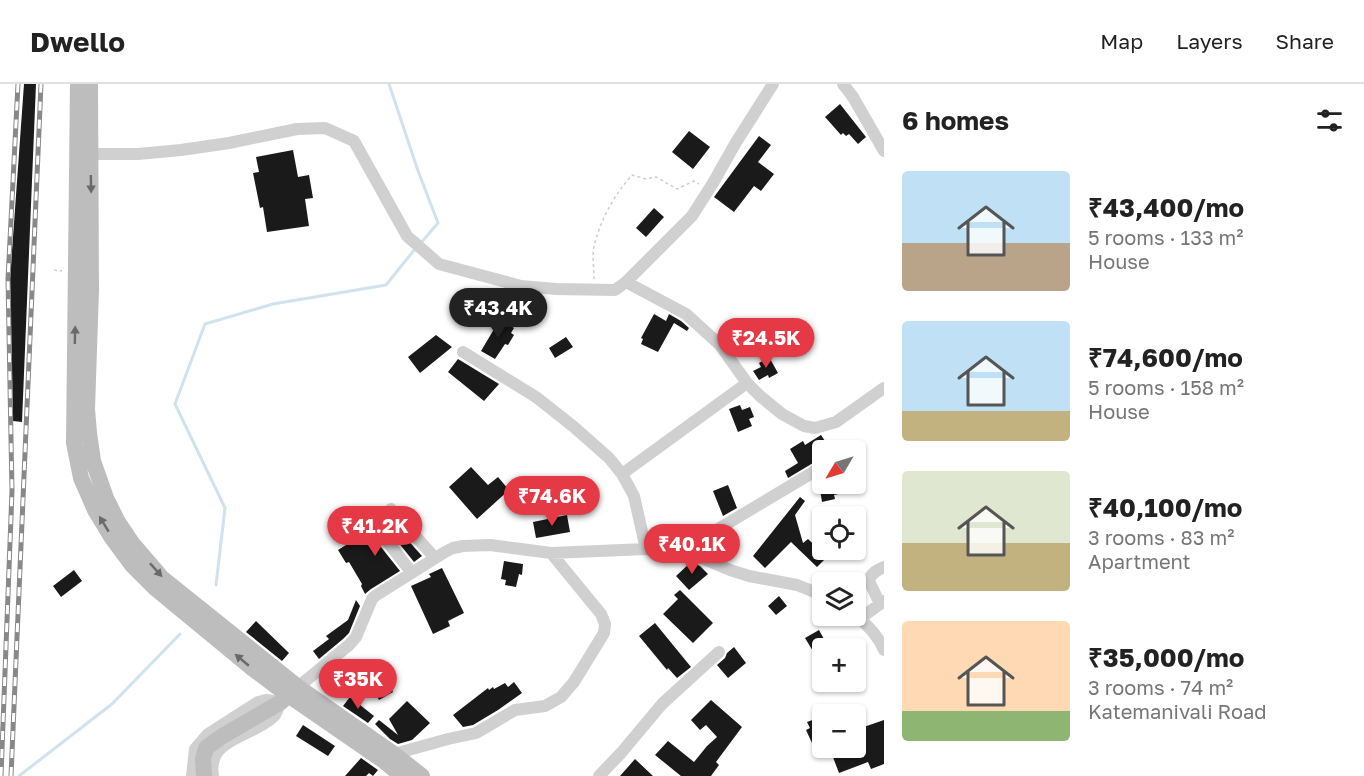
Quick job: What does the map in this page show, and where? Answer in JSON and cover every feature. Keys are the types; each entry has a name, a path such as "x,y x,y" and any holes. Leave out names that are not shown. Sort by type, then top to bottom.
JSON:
{"main road":[{"path":"78,84 84,154"},
{"path":"90,84 84,154 82,433 74,443 81,478 95,510 132,565 155,588 211,625 252,669 402,776"},
{"path":"289,695 394,754 422,776"},
{"path":"204,776 203,759 206,748 289,695"}],"street":[{"path":"84,154 138,154 181,150 297,129 325,128 354,141 407,236 439,264 521,286 615,290 626,282 692,216 773,84"},
{"path":"843,84 884,151"},
{"path":"626,282 687,314 720,345 747,383 760,396 782,414 804,426 815,428 836,422 884,388"},
{"path":"463,352 536,397 609,458 622,474 634,496 646,549"},
{"path":"622,474 747,383"},
{"path":"683,550 812,473"},
{"path":"391,509 435,558"},
{"path":"384,537 412,573"},
{"path":"213,776 212,769 217,752 226,744 276,714 289,695 349,645 356,637 375,596 453,548 490,546 551,553 646,549 683,550 730,570 797,585 812,591"},
{"path":"394,754 476,733 515,710 546,706 561,697 574,682 604,633 605,624 601,614 551,553"},
{"path":"866,612 882,602 869,578 884,567"},
{"path":"866,626 884,650"},
{"path":"599,776 662,704 719,652"},
{"path":"192,776 195,748 208,734 258,702 289,695"}],"path":[{"path":"594,289 594,248 606,212 632,175 646,180 656,177 677,189 694,181 708,191"}],"building":[{"path":"24,84 36,84 22,422 13,421 10,279"},
{"path":"840,104 866,137 858,144 849,134 841,135 825,117"},
{"path":"689,131 710,147 693,169 672,152"},
{"path":"759,136 771,145 758,162 774,174 761,191 754,186 734,212 714,197"},
{"path":"293,150 298,177 309,175 313,198 305,199 309,226 267,232 263,207 260,208 253,173 259,172 256,157"},
{"path":"654,208 664,217 646,237 636,228"},
{"path":"654,314 666,321 669,314 689,328 687,331 674,323 658,352 641,344 643,339 641,338"},
{"path":"500,319 514,328 511,333 514,335 495,359 481,351"},
{"path":"436,335 452,347 420,373 408,357"},
{"path":"566,337 573,347 555,358 549,348"},
{"path":"769,357 778,373 759,380 753,371 761,367 759,363"},
{"path":"458,359 499,384 484,401 448,372"},
{"path":"740,405 742,410 750,407 754,417 749,419 752,426 738,432 729,409"},
{"path":"821,435 824,440 813,440"},
{"path":"803,441 805,445 812,441 812,464 788,478 785,471 798,463 790,449"},
{"path":"471,467 488,485 498,477 509,490 477,519 449,487"},
{"path":"728,485 737,508 723,516 713,491"},
{"path":"821,494 838,494 834,495 835,499 822,502"},
{"path":"800,497 805,501 795,515 803,543 808,539 812,543 812,560 824,560 817,567 791,542 765,568 753,556"},
{"path":"567,515 570,532 536,538 533,522"},
{"path":"389,519 422,556 414,562 390,532 379,530 376,534 377,542 400,571 365,594 349,562 346,563 338,550 367,532 370,536"},
{"path":"504,561 523,564 522,575 519,574 516,587 505,585 506,580 501,579"},
{"path":"691,562 700,566 708,574 689,590 676,576"},
{"path":"442,568 464,613 448,621 450,626 433,634 411,586 431,577 429,574"},
{"path":"74,570 82,581 61,597 53,586"},
{"path":"680,590 713,623 693,643 663,614 678,599 674,595"},
{"path":"779,596 787,606 776,615 768,606"},
{"path":"356,600 360,606 349,633 319,659 313,651 329,639 326,636 348,620"},
{"path":"256,621 289,653 282,661 246,632"},
{"path":"655,623 691,667 677,678 668,668 667,670 639,636"},
{"path":"819,630 823,638 812,638 812,650 805,638"},
{"path":"734,647 746,663 728,678 717,665"},
{"path":"384,674 393,692 379,700 369,682"},
{"path":"514,682 522,693 473,725 463,727 453,715 488,688 489,690 493,687 494,689 505,683 508,687"},
{"path":"350,697 374,716 368,723 343,706"},
{"path":"711,700 742,727 716,762 719,765 711,776 681,776 655,755 668,741 694,762 717,737 706,725 700,730 691,720"},
{"path":"407,701 430,723 412,740 398,744 375,724 379,720 398,735 389,719"},
{"path":"812,720 812,743 806,730 810,728 807,722"},
{"path":"884,720 884,764 871,769 868,762 839,773 833,758 866,758 866,726"},
{"path":"303,725 335,746 328,756 296,736"},
{"path":"361,758 378,770 373,776 369,773 366,776 345,776"},
{"path":"635,759 653,776 620,776"}],"waterway":[{"path":"389,84 438,223 420,244"},
{"path":"216,585 225,508 175,404 205,324 273,304 386,285 415,249"},
{"path":"19,776 112,704 180,634"}],"railway":[{"path":"1,776 12,491 8,279 18,84"},
{"path":"11,776 41,84"}]}
